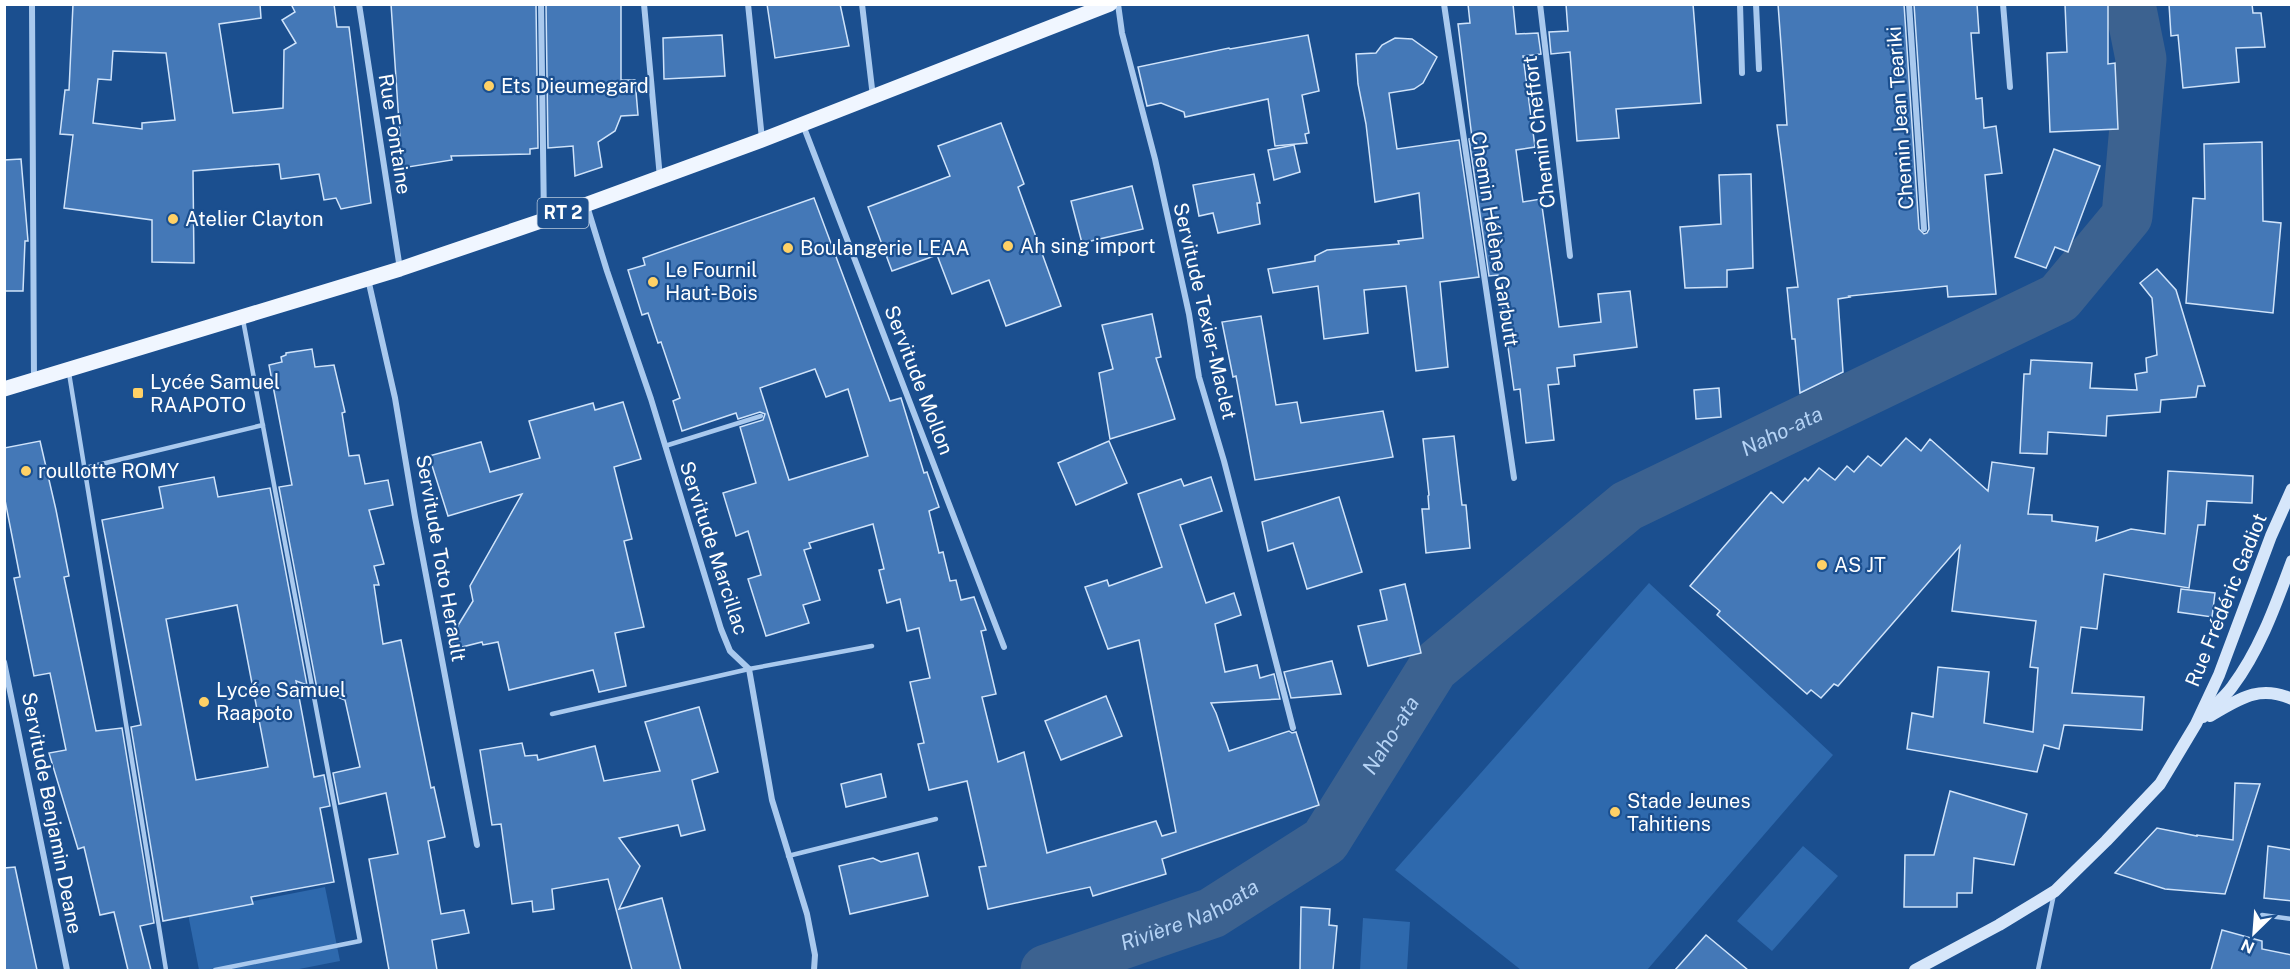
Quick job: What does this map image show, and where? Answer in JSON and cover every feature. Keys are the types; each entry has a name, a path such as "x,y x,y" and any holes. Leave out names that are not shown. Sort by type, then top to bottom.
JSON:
{"main road":[{"name":"RT 2","path":"4,389 400,269 544,220 762,140 1110,4"},
{"name":"Rue Frédéric Gadiot","path":"1915,970 2000,925 2055,891 2160,784 2196,724 2219,675 2271,536 2292,489"},
{"name":"Rue Frédéric Gadiot","path":"2196,724 2232,688 2248,662 2278,599 2292,561"},
{"path":"2196,724 2240,698 2257,693 2269,693 2292,699"}],"street":[{"path":"32,4 34,381"},
{"name":"Rue Fontaine","path":"359,4 400,269"},
{"path":"541,4 544,220"},
{"path":"644,4 660,178"},
{"path":"748,4 762,140"},
{"path":"862,4 873,97"},
{"name":"Servitude Texier-Maclet","path":"1118,4 1122,33 1155,159 1189,314 1199,377 1224,461 1293,728"},
{"name":"Chemin Hélène Garbutt","path":"1444,4 1514,478"},
{"name":"Chemin Cheffort","path":"1540,4 1570,256"},
{"path":"1740,4 1742,73"},
{"path":"1756,4 1759,69"},
{"name":"Chemin Jean Teariki","path":"1909,4 1924,229"},
{"path":"2003,4 2010,87"},
{"name":"Servitude Mollon","path":"803,124 1004,647"},
{"name":"Servitude Marcillac","path":"587,204 721,629 730,651 749,669"},
{"name":"Servitude Toto Herault","path":"368,279 395,398 477,845"},
{"name":"Servitude Benjamin Deane","path":"4,662 67,970"},
{"path":"749,669 772,800 807,914 814,955 814,970"}],"lane":[{"path":"214,970 360,941 243,318"},
{"path":"69,370 166,970"},
{"path":"665,446 760,416"},
{"path":"85,468 263,425"},
{"path":"552,714 749,669 872,646"},
{"path":"788,856 936,819"},
{"path":"2038,970 2055,891"},
{"path":"2262,915 2292,919"}],"shaded area":[{"name":"Stade Jeunes Tahitiens","path":"1649,583 1833,755 1647,970 1521,970 1395,870"},
{"path":"1803,846 1838,876 1772,951 1737,921"},
{"path":"325,887 340,961 294,970 199,970 188,914"},
{"path":"1363,918 1410,922 1407,970 1360,970"}],"building":[{"path":"73,4 260,4 261,18 219,24 233,113 283,108 284,50 296,43 282,20 295,12 291,4 334,4 337,27 349,27 371,203 341,209 336,198 324,200 319,174 281,179 279,164 193,171 194,263 152,262 152,220 64,208 73,135 60,134 65,90 69,90","holes":["113,51 166,53 175,120 142,123 142,129 93,123 98,79 111,80"]},
{"name":"Ets Dieumegard","path":"391,4 536,4 538,148 530,149 530,154 451,156 452,160 402,168"},
{"path":"546,4 621,4 621,80 635,80 638,115 621,116 615,131 598,142 602,167 575,176 573,146 548,148"},
{"path":"767,4 840,4 849,46 775,58"},
{"path":"1468,4 1513,4 1516,34 1538,33 1541,54 1523,56 1535,147 1516,150 1523,202 1541,199 1559,327 1601,322 1598,294 1630,291 1637,347 1574,355 1575,366 1557,368 1559,384 1548,385 1554,440 1526,443 1520,389 1514,390 1498,275 1489,276 1469,139 1472,138 1458,24 1470,23"},
{"path":"1566,4 1693,4 1701,103 1616,109 1619,138 1577,141 1570,52 1551,54 1549,32 1568,31"},
{"path":"1778,4 1904,4 1919,229 1924,234 1929,229 1914,4 1977,4 1979,33 1971,33 1976,99 1982,98 1984,128 1996,126 2002,173 1985,175 1996,294 1948,297 1947,286 1838,299 1843,372 1800,393 1787,288 1798,287 1777,125 1787,125"},
{"path":"2065,4 2108,4 2108,64 2115,63 2118,129 2050,132 2047,53 2067,52"},
{"path":"2169,4 2252,4 2253,13 2261,13 2265,47 2236,48 2239,82 2183,88 2178,35 2171,36"},
{"path":"722,35 725,76 664,79 663,38"},
{"path":"1308,35 1319,91 1302,95 1309,133 1305,134 1307,143 1275,146 1268,99 1185,117 1184,112 1161,103 1147,106 1138,67 1229,48"},
{"path":"1395,38 1412,39 1437,57 1423,83 1414,89 1389,93 1397,149 1459,140 1479,277 1440,282 1448,367 1416,371 1406,286 1364,290 1368,333 1324,339 1318,286 1273,293 1268,269 1315,261 1315,256 1327,250 1399,244 1398,241 1423,238 1419,193 1375,202 1366,124 1358,84 1356,54 1376,53 1382,45"},
{"name":"Ah sing import","path":"1001,123 1024,184 1018,187 1061,306 1006,326 989,280 952,294 937,255 892,271 868,207 950,176 938,146"},
{"path":"2262,142 2263,221 2281,223 2273,313 2186,303 2193,198 2205,199 2204,144"},
{"path":"1294,145 1300,172 1274,180 1268,150"},
{"path":"2054,149 2100,166 2068,252 2055,247 2046,268 2015,257"},
{"path":"21,159 28,241 25,241 23,291 4,291 4,160"},
{"path":"1254,174 1260,203 1257,203 1260,224 1218,233 1213,213 1199,216 1193,185"},
{"path":"1751,174 1753,268 1727,270 1727,287 1685,288 1680,227 1721,224 1719,175"},
{"path":"1132,186 1143,229 1082,243 1071,201"},
{"path":"814,198 890,401 901,398 924,473 927,472 939,507 929,511 939,553 943,552 950,581 956,580 961,600 974,597 986,630 981,631 996,694 982,697 998,762 1024,752 1047,853 1156,821 1162,836 1176,832 1139,640 1108,649 1085,587 1107,580 1109,586 1162,567 1138,494 1181,479 1184,486 1211,477 1222,511 1180,525 1206,603 1234,593 1241,615 1215,624 1225,672 1257,665 1260,678 1274,674 1280,699 1211,703 1229,751 1289,731 1296,732 1319,805 1162,859 1166,874 1093,896 1090,887 988,909 979,867 986,866 967,781 929,790 918,744 924,743 910,682 930,678 919,628 907,631 900,599 887,603 879,570 884,569 873,524 809,543 811,548 804,550 820,600 803,605 809,623 766,636 748,579 761,575 748,531 736,536 723,493 756,483 740,427 763,420 765,414 760,412 738,419 736,413 682,431 673,401 680,398 661,342 658,343 648,313 642,315 628,270 645,265 643,258","holes":["815,369 826,397 848,389 868,456 789,480 760,388"]},
{"path":"2157,269 2176,290 2205,386 2198,386 2196,397 2161,400 2160,412 2107,416 2106,436 2048,432 2047,454 2020,453 2024,374 2030,374 2031,360 2092,363 2090,388 2137,390 2135,374 2147,372 2146,358 2157,355 2152,298 2140,283"},
{"path":"1152,314 1161,357 1156,358 1175,419 1110,439 1099,373 1113,369 1102,325"},
{"path":"1261,316 1276,405 1297,402 1301,423 1383,411 1393,457 1255,480 1236,376 1233,377 1222,322"},
{"path":"312,349 315,367 334,365 345,412 342,413 349,456 359,455 365,484 388,480 393,505 369,510 384,564 374,566 379,585 374,585 383,644 401,640 431,788 434,787 445,837 428,841 441,914 464,910 469,933 432,940 437,970 389,970 369,859 398,854 386,793 339,804 333,773 360,767 345,700 317,689 279,487 292,485 269,365 282,362 281,357 286,353"},
{"path":"1719,388 1721,417 1696,419 1694,390"},
{"path":"623,402 641,459 614,467 632,539 624,541 644,627 615,633 626,686 599,692 593,670 509,690 498,642 483,645 482,642 454,649 449,629 457,627 473,601 470,586 522,494 448,516 429,456 481,442 490,472 540,458 529,421 593,403 595,410"},
{"path":"1454,436 1462,505 1466,505 1470,548 1426,553 1422,509 1429,509 1429,495 1423,439"},
{"path":"1906,438 1921,451 1930,439 1988,491 1992,462 2034,468 2028,514 2052,515 2052,521 2098,527 2096,541 2131,529 2165,534 2168,471 2253,476 2252,503 2207,501 2205,525 2198,525 2189,588 2104,574 2097,629 2081,627 2072,693 2144,697 2142,730 2064,725 2059,749 2044,745 2037,772 1907,749 1912,713 1933,717 1938,667 1989,672 1984,723 2033,732 2038,668 2030,667 2036,621 1952,611 1960,546 1838,686 1834,684 1821,698 1811,690 1807,694 1717,615 1720,611 1690,586 1771,492 1783,503 1805,478 1808,481 1819,468 1835,480 1847,466 1854,472 1868,456 1881,466"},
{"path":"40,441 69,576 64,577 96,731 122,728 154,923 140,926 151,970 128,970 114,912 100,915 84,847 78,849 49,753 66,750 50,673 34,676 14,578 20,577 4,495 4,448"},
{"path":"1109,441 1127,483 1076,505 1058,463"},
{"path":"214,477 218,497 270,488 307,685 296,681 314,777 324,775 330,806 320,808 334,882 251,897 253,904 163,921 131,727 141,725 102,520 163,508 159,487","holes":["237,605 268,767 196,780 166,619"]},
{"path":"1339,497 1362,572 1307,589 1293,543 1268,551 1262,522"},
{"path":"1405,584 1421,653 1368,666 1358,626 1387,620 1380,590"},
{"path":"2181,589 2215,593 2212,617 2178,612"},
{"path":"1332,661 1341,694 1291,698 1284,672"},
{"path":"1106,696 1122,736 1061,760 1045,721"},
{"path":"699,707 718,772 692,780 705,830 681,836 678,825 619,838 640,866 619,909 662,898 681,970 632,970 608,879 552,889 554,909 533,912 532,901 512,904 501,824 492,825 480,750 522,743 525,756 537,755 538,760 595,746 604,781 660,771 645,722"},
{"path":"881,774 886,797 846,807 841,784"},
{"path":"2235,783 2260,784 2225,894 2165,889 2115,873 2157,828 2233,840"},
{"path":"1950,791 2027,814 2014,865 1974,858 1972,893 1957,893 1957,907 1904,907 1905,855 1934,855"},
{"path":"2268,846 2292,850 2292,901 2264,898"},
{"path":"918,853 928,896 850,914 839,866 873,858 881,862"},
{"path":"15,867 37,970 4,970 4,868"},
{"path":"1301,907 1330,909 1329,925 1337,926 1333,970 1300,970"},
{"path":"2222,930 2262,941 2262,949 2292,955 2292,970 2211,970"},
{"path":"1706,935 1748,970 1675,970"}],"waterway":[{"name":"Naho-ata","path":"1046,970 1212,913 1325,841 1433,668 1627,506 2059,298 2127,216 2141,59 2130,4"}],"place":[{"name":"Ets Dieumegard","path":"489,86"},
{"name":"Atelier Clayton","path":"173,219"},
{"name":"Ah sing import","path":"1008,246"},
{"name":"Boulangerie LEAA","path":"788,248"},
{"name":"Le Fournil Haut-Bois","path":"653,282"},
{"name":"Lycée Samuel RAAPOTO","path":"138,393"},
{"name":"roullotte ROMY","path":"26,471"},
{"name":"AS JT","path":"1822,565"},
{"name":"Lycée Samuel Raapoto","path":"204,702"},
{"name":"Stade Jeunes Tahitiens","path":"1615,812"}],"water label":[{"name":"Rivière Nahoata","path":"1189,913"}]}
